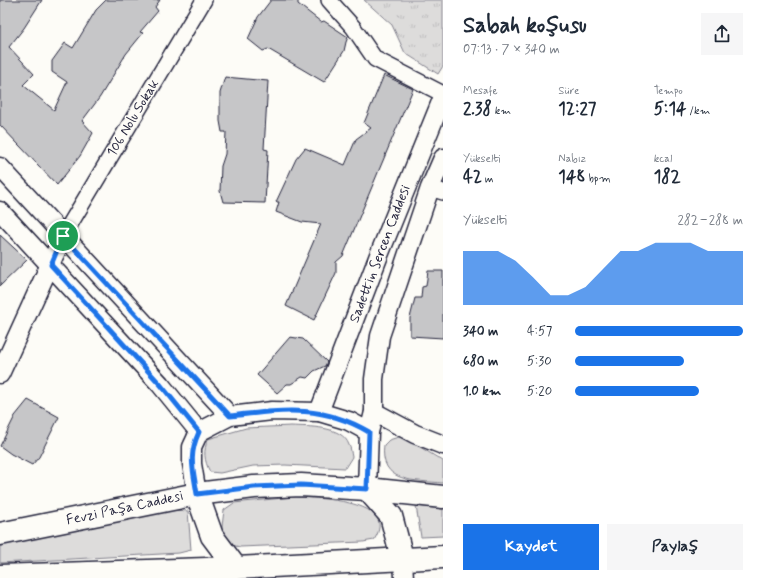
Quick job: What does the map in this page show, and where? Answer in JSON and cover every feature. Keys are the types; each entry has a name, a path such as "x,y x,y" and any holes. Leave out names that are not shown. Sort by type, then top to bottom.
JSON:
{"main road":[{"name":"Fevzi Paşa Caddesi","path":"0,534 197,494 254,487 301,485 367,489 443,497"},
{"path":"367,489 391,516 404,569"},
{"path":"197,494 212,536 236,568"},
{"path":"0,576 236,568 404,569 443,557"}],"street":[{"name":"106 Nolu Sokak","path":"63,236 204,0"},
{"path":"329,0 353,27 375,59 443,96"},
{"name":"Sadettin Sercen Caddesi","path":"319,412 379,255 443,96"},
{"name":"Sadettin Sercen Caddesi","path":"367,489 369,432 374,412 374,379 380,336 437,190 443,158"},
{"path":"0,167 230,416"},
{"path":"0,211 160,384 199,432"},
{"path":"0,374 63,236"},
{"path":"197,494 192,464 192,447 199,432 230,416 272,411 319,412 349,421 369,432"},
{"path":"374,412 414,434 443,445"},
{"path":"236,568 266,578"}],"green space":[{"path":"364,0 443,0 443,66 438,74 405,53 392,25"},
{"path":"291,426 315,427 332,430 345,438 350,446 352,457 345,468 285,465 253,466 220,473 210,472 205,456 205,448 208,439 246,428"},
{"path":"402,436 443,461 443,483 401,478 387,467 384,458 384,445 389,440"},
{"path":"293,497 335,500 366,509 376,516 379,526 374,540 363,542 240,547 227,544 221,535 224,510 234,503"},
{"path":"416,506 443,509 443,536 421,537"},
{"path":"174,510 188,511 191,550 179,553 0,563 0,542"}],"building":[{"path":"0,0 42,0 24,28 9,47 34,74 23,85 54,110 67,82 52,72 52,61 65,43 73,48 96,10 106,0 160,0 155,7 158,11 140,32 143,33 126,54 100,97 82,121 93,133 80,156 57,185 0,125"},
{"path":"271,0 298,0 298,4 321,22 324,21 348,37 344,51 324,82 268,49 263,51 248,39 258,17"},
{"path":"384,75 413,89 343,256 336,262 336,273 314,320 286,306 321,224 302,222 276,212 279,202 276,202 296,159 305,148 345,165 356,139 371,128 364,123"},
{"path":"225,77 268,81 264,149 268,150 265,203 223,202 220,191 221,166 225,154 226,132 222,132 220,121 220,93"},
{"path":"0,235 27,260 0,286"},
{"path":"428,271 443,271 443,338 410,336 410,318 415,298 421,298 422,287 426,286"},
{"path":"290,337 303,339 327,362 325,366 314,371 307,378 302,377 291,384 287,384 277,393 257,375"},
{"path":"28,400 59,417 39,457 32,465 11,454 0,446 15,416"}],"route":[{"path":"63,236 230,416 272,411 319,412 349,421 369,432 367,489 301,485 254,487 197,494 192,464 192,447 199,432 160,384 51,265 63,236"}]}
